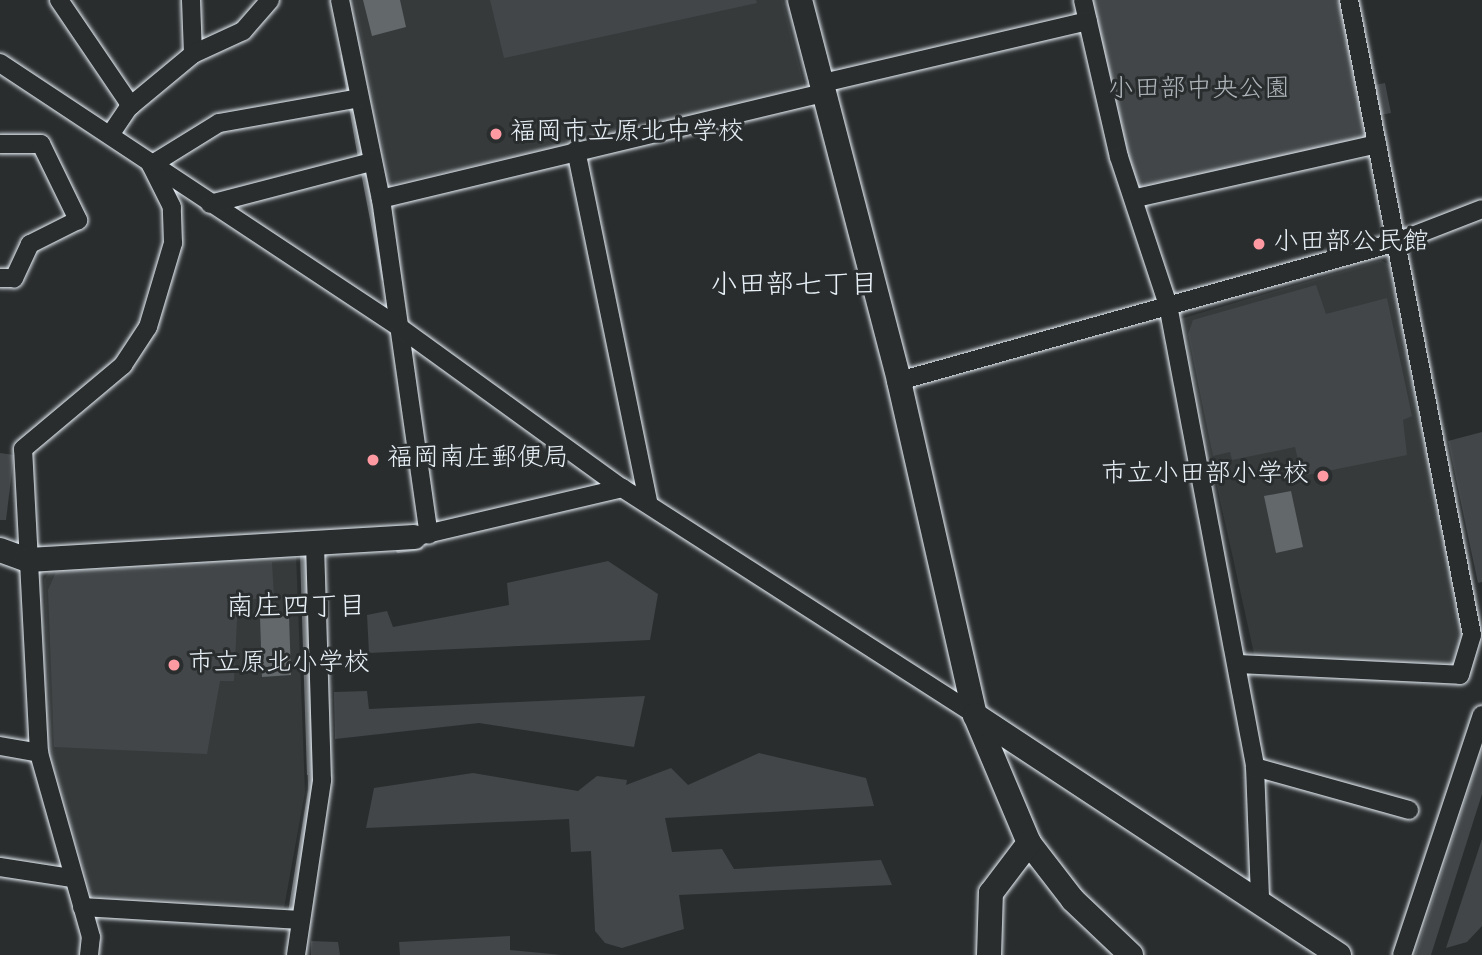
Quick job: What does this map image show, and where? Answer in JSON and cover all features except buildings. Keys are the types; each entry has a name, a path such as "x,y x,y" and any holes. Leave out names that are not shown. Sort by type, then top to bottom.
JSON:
{"street":[{"path":"59,0 131,106"},
{"path":"191,0 193,54"},
{"path":"110,135 131,106 193,54 243,32 270,0"},
{"path":"340,0 352,99 364,165 381,199 402,329 421,536"},
{"path":"800,0 820,88 899,381 975,715 1029,843 1073,900 1131,955"},
{"path":"1083,0 1119,157 1136,198 1168,305 1238,664 1255,767 1260,900"},
{"path":"1238,664 1460,676 1472,635 1349,0"},
{"path":"381,199 1088,21"},
{"path":"0,63 402,329 622,488 648,502 1260,900 1339,955"},
{"path":"151,165 219,123 352,99"},
{"path":"0,144 41,144 78,220 30,244 14,278 0,278"},
{"path":"1136,198 1377,144"},
{"path":"576,150 648,502"},
{"path":"89,955 82,907 39,753 23,449 123,365 148,327 173,243 172,207 151,165"},
{"path":"210,204 364,165"},
{"path":"899,381 1397,242 1482,209"},
{"path":"0,550 28,560 421,536 622,488"},
{"path":"296,955 322,780 315,543"},
{"path":"1402,955 1482,715"},
{"path":"0,746 39,753"},
{"path":"1255,767 1409,810"},
{"path":"989,955 992,893 1029,843"},
{"path":"0,867 72,878"},
{"path":"82,907 301,920"}],"shaded area":[{"name":"福岡市立原北中学校","path":"354,0 783,0 806,92 390,184"},
{"path":"363,0 400,0 406,27 372,36"},
{"name":"市立小田部小学校","path":"1381,260 1390,265 1464,633 1455,664 1255,658 1180,319"},
{"path":"1291,491 1303,547 1276,553 1264,496"},
{"name":"市立原北小学校","path":"296,554 305,792 284,908 91,896 51,750 44,579 53,567"},
{"path":"300,554 307,556 316,774 307,775"},
{"path":"289,616 291,675 262,677 260,617"},
{"path":"308,790 315,790 298,908 288,912"}],"green space":[{"path":"490,0 756,0 757,3 504,58"},
{"name":"小田部中央公園","path":"1083,0 1347,0 1377,144 1136,198"},
{"path":"1385,83 1391,113 1380,115 1375,85"},
{"path":"1316,285 1326,314 1387,298 1412,416 1403,420 1407,455 1302,476 1295,447 1232,460 1230,452 1213,456 1188,334 1193,320"},
{"path":"1482,432 1482,582 1478,583 1448,441"},
{"path":"0,453 14,455 6,520 0,520"},
{"path":"608,561 658,594 650,640 369,653 367,615 387,611 393,627 509,605 507,583"},
{"path":"272,562 274,598 238,600 234,681 220,681 207,754 54,747 48,590 56,572"},
{"path":"367,691 369,709 645,696 634,747 479,723 335,739 334,692"},
{"path":"1482,748 1482,794 1431,955 1415,955"},
{"path":"759,753 866,778 874,806 665,818 672,852 722,849 734,869 881,860 892,885 679,895 684,929 622,948 605,943 595,931 591,851 571,852 569,819 366,828 374,788 473,773 578,791 597,776 627,780 626,785 671,768 688,785"},
{"path":"1482,839 1482,926 1467,942 1446,948"},
{"path":"510,936 510,950 562,955 400,955 399,942"},
{"path":"311,941 338,942 340,955 311,955"}],"waterway":[{"path":"343,56 350,96"},
{"path":"351,104 361,161"},
{"path":"363,170 384,278"},
{"path":"398,550 420,547"},
{"path":"310,769 311,795"}],"place":[{"name":"福岡市立原北中学校","path":"496,134"},
{"name":"小田部公民館","path":"1259,244"},
{"name":"福岡南庄郵便局","path":"373,460"},
{"name":"市立小田部小学校","path":"1323,476"},
{"name":"市立原北小学校","path":"174,665"}],"district":[{"name":"小田部七丁目","path":"794,288"},
{"name":"南庄四丁目","path":"296,610"}]}
